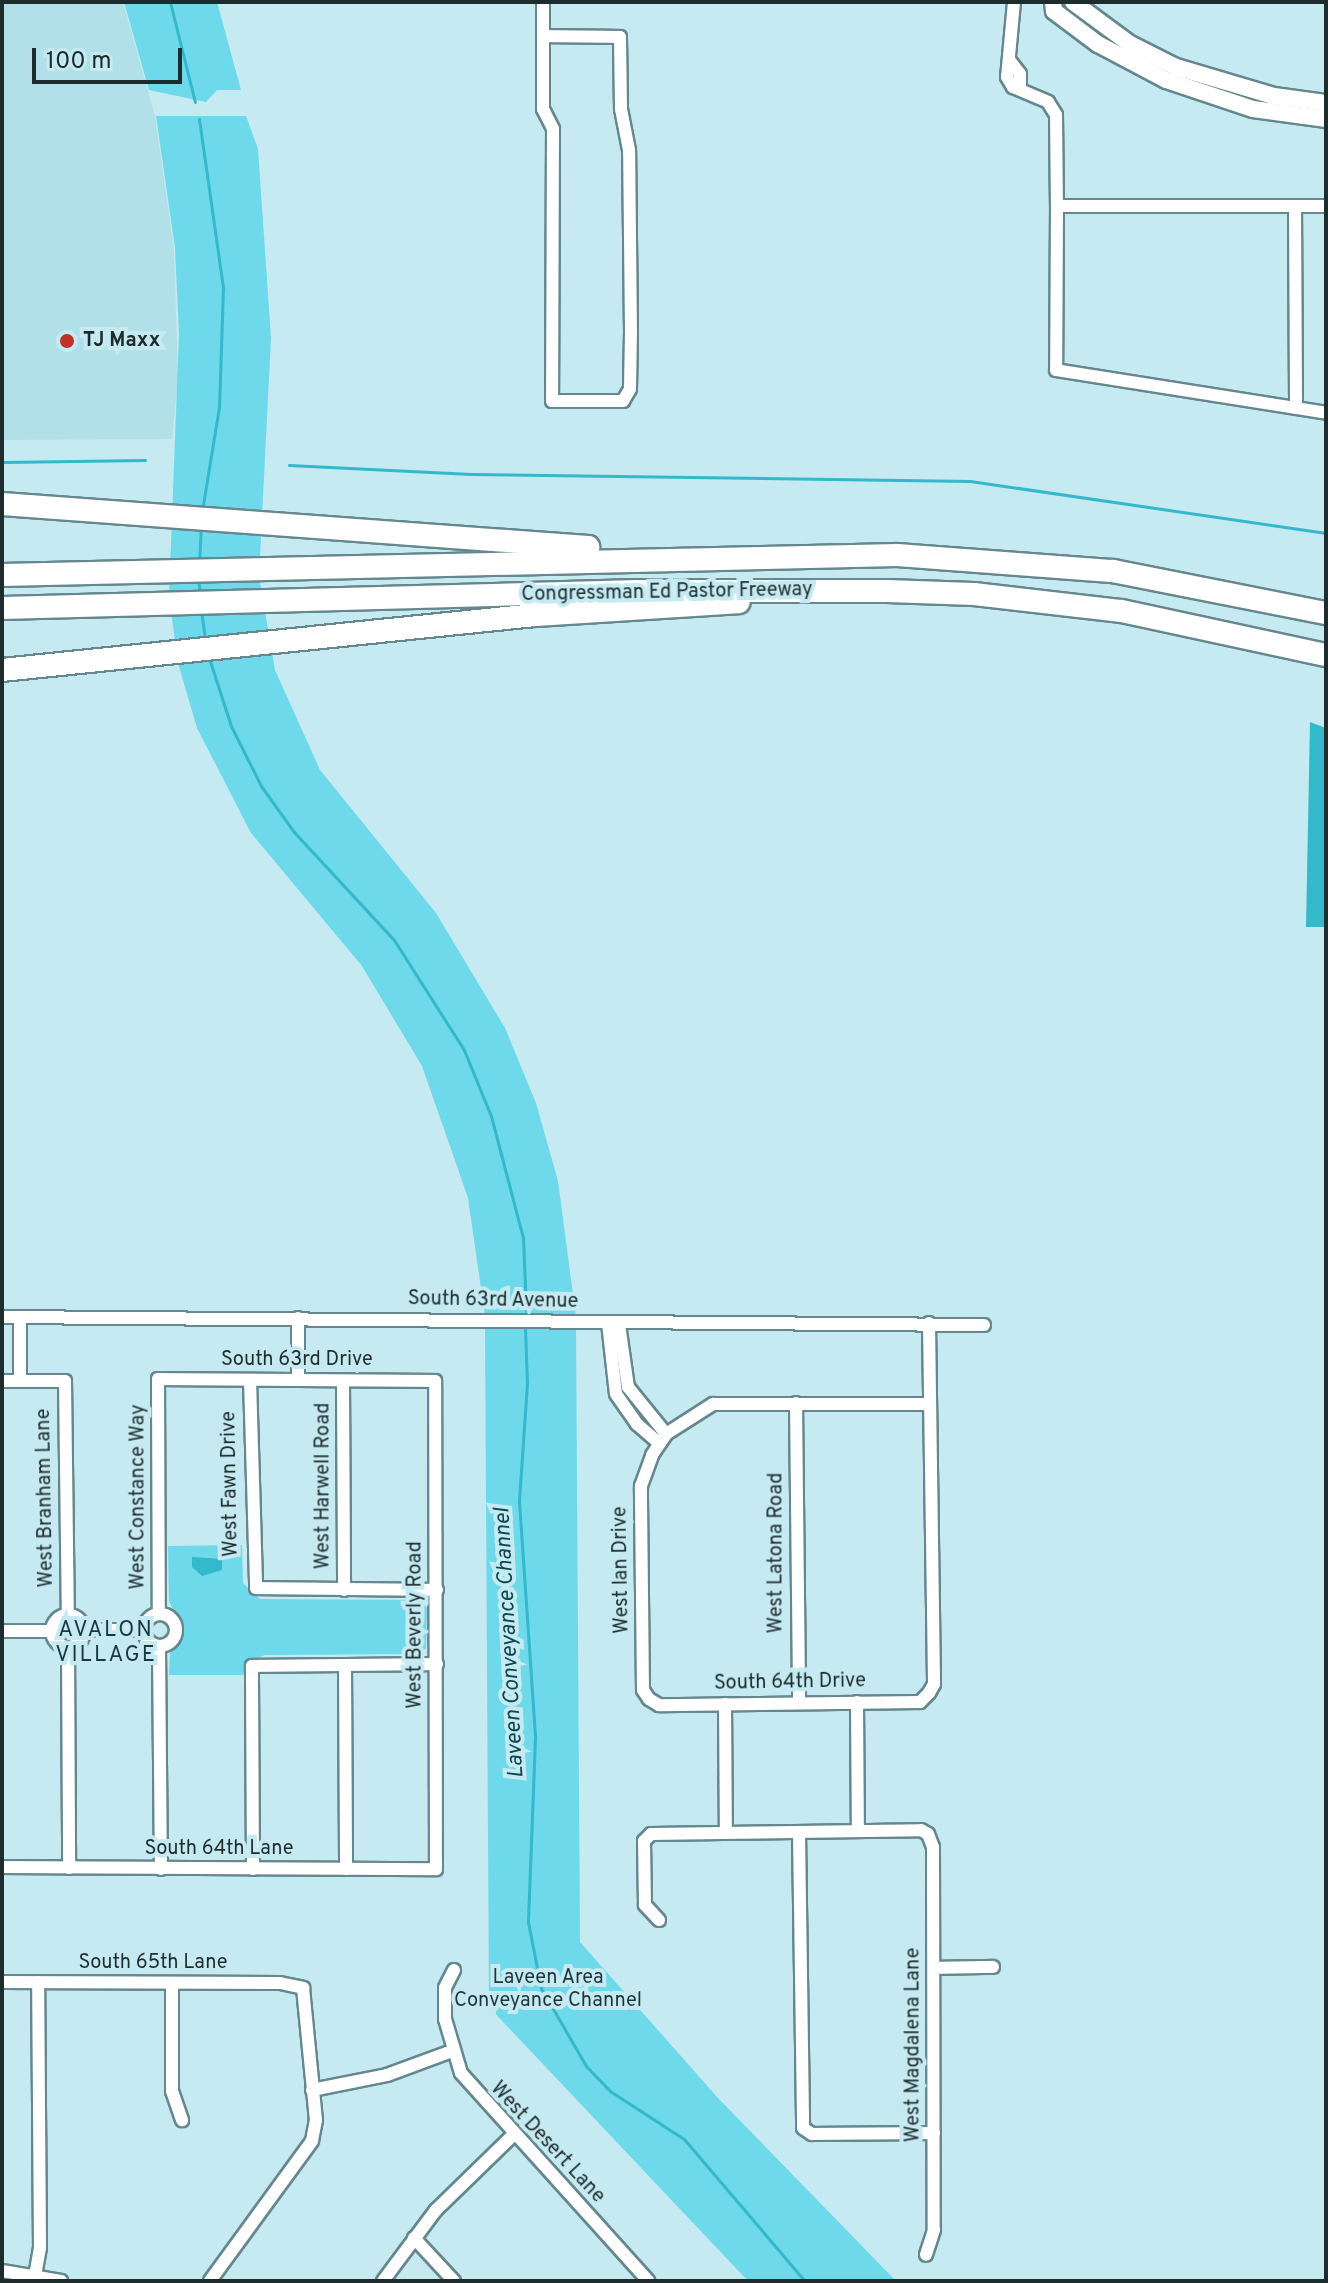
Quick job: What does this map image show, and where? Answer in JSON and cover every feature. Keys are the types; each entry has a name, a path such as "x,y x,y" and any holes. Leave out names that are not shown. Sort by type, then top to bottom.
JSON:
{"highway":[{"path":"2,504 479,542 745,548 792,555"},
{"name":"Congressman Ed Pastor Freeway","path":"2,575 221,572 792,555 1062,566 1220,588 1326,613"},
{"path":"2,670 535,615 695,608 795,591"},
{"name":"Congressman Ed Pastor Freeway","path":"2,608 795,591 974,594 1183,622 1326,655"}],"main road":[{"path":"1053,2 1054,11 1098,44 1166,80 1253,109 1326,119"},
{"path":"1073,2 1130,44 1176,67 1274,96 1326,103"}],"street":[{"path":"543,2 543,36 543,109 553,129 552,401 623,401 630,389 631,332 629,150 621,109 620,37 543,36"},
{"path":"1014,2 1008,83 1048,102 1056,115 1056,370 1326,413"},
{"path":"1057,206 1326,206"},
{"path":"1295,206 1296,408"},
{"name":"South 63rd Avenue","path":"2,1317 502,1320 613,1324 667,1319 984,1325"},
{"path":"2,1381 20,1381 20,1317"},
{"path":"298,1318 298,1380"},
{"path":"613,1324 616,1394 637,1424 663,1439 713,1404 929,1404 929,1323"},
{"name":"South 63rd Drive","path":"158,1379 435,1381"},
{"name":"West Constance Way","path":"158,1379 159,1614"},
{"name":"West Fawn Drive","path":"250,1380 256,1588 344,1590"},
{"name":"West Branham Lane","path":"20,1381 65,1381 68,1614"},
{"name":"West Harwell Road","path":"343,1381 344,1590"},
{"name":"West Beverly Road","path":"435,1381 436,1869"},
{"name":"West Latona Road","path":"796,1403 799,1702"},
{"name":"South 64th Drive","path":"649,1699 659,1705 920,1702 929,1693 934,1684 929,1404"},
{"name":"West Ian Drive","path":"649,1699 643,1690 641,1486 663,1439"},
{"path":"344,1590 437,1590"},
{"name":"West Branham Lane","path":"68,1614 81,1621 84,1630"},
{"name":"West Branham Lane","path":"52,1631 58,1618 68,1614"},
{"name":"West Constance Way","path":"143,1630 146,1620 159,1614 172,1620 176,1633 159,1647 161,1869"},
{"path":"68,1647 81,1641 84,1630 143,1630 150,1643 159,1647"},
{"path":"2,1631 52,1631 55,1640 68,1647"},
{"path":"68,1647 69,1868"},
{"path":"253,1869 252,1666 437,1664"},
{"path":"345,1665 346,1869"},
{"path":"659,1920 645,1905 644,1841 651,1834 858,1831 857,1702"},
{"path":"725,1704 726,1833"},
{"name":"West Magdalena Lane","path":"858,1831 928,1834 934,1968 934,2230 926,2255"},
{"path":"799,1832 803,2128 812,2134 934,2133"},
{"name":"South 64th Lane","path":"2,1867 436,1869"},
{"path":"934,1968 993,1967"},
{"name":"West Desert Lane","path":"454,1970 445,1988 452,2051 474,2094 648,2281"},
{"name":"South 65th Lane","path":"2,1982 303,1988 312,2090"},
{"path":"35,2276 40,2248 38,1982"},
{"path":"172,1984 172,2091 182,2120"},
{"path":"210,2281 312,2141 312,2090 387,2075 452,2051"},
{"path":"383,2281 414,2238 512,2136"},
{"path":"414,2238 454,2281"},
{"path":"2,2271 61,2281"}],"shaded area":[{"path":"2,2 123,2 155,116 174,250 178,378 172,439 2,440"},
{"path":"1310,722 1326,728 1326,927 1306,927"},
{"path":"192,1557 222,1559 222,1570 202,1576 192,1567"}],"green space":[{"path":"124,2 217,2 241,90 217,90 206,102 149,90"},
{"path":"156,116 246,116 258,149 271,338 259,576 275,670 320,770 436,913 505,1028 536,1103 558,1181 576,1317 485,1316 468,1198 422,1066 362,966 251,833 197,728 178,663 169,596 179,334 175,248"},
{"name":"Laveen Area Conveyance Channel","path":"485,1327 576,1328 580,1942 718,2098 896,2281 748,2281 489,2007"},
{"path":"242,1545 243,1583 260,1599 421,1600 427,1608 426,1648 419,1654 265,1655 250,1661 243,1675 169,1675 170,1654 182,1628 169,1601 168,1546"}],"waterway":[{"name":"Laveen Conveyance Channel","path":"170,2 195,102"},
{"name":"Laveen Conveyance Channel","path":"199,119 223,287 219,407 202,511"},
{"path":"2,462 145,460"},
{"path":"289,465 471,474 970,481 1326,533"},
{"name":"Laveen Conveyance Channel","path":"199,563 201,526"},
{"name":"Laveen Conveyance Channel","path":"198,578 200,595"},
{"name":"Laveen Conveyance Channel","path":"201,610 205,638"},
{"name":"Laveen Conveyance Channel","path":"209,658 231,726 261,786 294,832 394,940 464,1050 491,1116 523,1238 526,1311"},
{"name":"Laveen Conveyance Channel","path":"525,1327 527,1383 519,1501 535,1738 528,1922 541,1988 586,2066 610,2091 684,2139 805,2281"}],"place":[{"name":"TJ Maxx","path":"67,341"}],"district":[{"name":"AVALON VILLAGE","path":"106,1642"}]}
